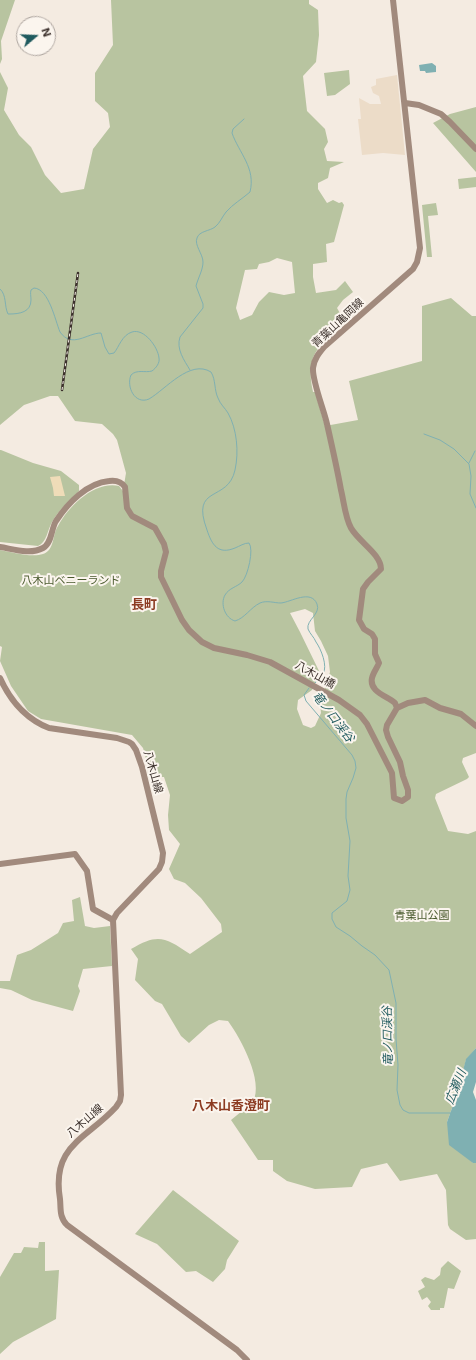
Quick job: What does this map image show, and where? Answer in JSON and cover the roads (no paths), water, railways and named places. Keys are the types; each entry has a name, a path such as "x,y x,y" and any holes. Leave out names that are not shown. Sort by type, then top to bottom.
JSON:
{"street":[{"name":"青葉山亀岡線","path":"393,0 420,248 417,262 413,269 324,347 318,354 313,368 315,382 331,440 346,513 351,527 358,539 379,560 381,564 381,569 368,582 363,590 360,620 364,629 374,636 375,639 375,654 379,663 373,676 373,685 376,691 395,703 397,708"},
{"path":"405,103 419,105 441,114 476,149"},
{"name":"八木山橋","path":"0,547 32,551 42,549 48,543 54,524 58,518 79,496 90,487 104,481 112,480 121,482 125,487 127,508 132,516 152,525 161,536 166,552 161,577 189,630 202,642 214,648 258,658 282,668 354,709 367,724 392,773 394,798 402,801 408,797 408,790 399,759 392,747 386,730 387,725 397,708"},
{"name":"八木山線","path":"0,678 7,691 23,713 34,721 49,728 125,740 132,744 136,750 163,853 162,862 159,869 116,913 113,923 122,1094 120,1101 116,1106 70,1148 63,1159 58,1184 61,1217 67,1225 237,1350 247,1360"},
{"path":"397,708 408,703 425,700 440,708 461,714 476,726"},
{"path":"0,864 75,854 87,871 93,909 113,923"}],"water":[{"path":"432,63 436,66 436,72 426,73 425,71 420,71 419,65"},
{"name":"広瀬川","path":"476,1048 476,1082 473,1092 476,1100 476,1163 473,1163 449,1145 447,1122 456,1097 466,1059"}],"waterway":[{"path":"190,370 181,354 179,341 180,337 203,308 203,304 196,286 203,262 196,241 202,232 215,227 229,209 250,192 251,175 249,168 232,133 233,129 244,119"},
{"name":"竜ノ口渓谷","path":"0,289 5,297 8,314 17,314 27,310 31,304 31,290 34,288 39,290 48,299 60,332 65,337 75,340 101,333 105,347 109,354 114,353 123,338 132,332 141,333 150,339 158,354 159,362 152,371 133,373 130,380 133,394 140,399 149,399 187,372 195,369 203,369 211,372 214,378 219,400 231,419 235,433 237,456 235,470 231,480 225,487 207,500 203,506 203,516 211,540 216,547 229,550 249,543 251,551 250,562 244,579 240,584 225,595 223,602 224,610 226,614 235,621 242,618 256,605 263,602 281,603 306,597 310,597 314,600 318,608 309,623 308,629 320,649 325,667 323,674 315,683"},
{"path":"424,434 440,440 454,449 469,464 471,476 470,494 476,508"},
{"path":"469,463 475,451"},
{"name":"竜ノ口渓谷","path":"309,688 304,695 306,701 352,755 356,768 346,799 346,818 350,841 348,876 350,890 347,901 332,913 332,919 336,927 375,955 389,970 396,1003 398,1065 397,1090 400,1105 403,1110 409,1113 451,1113"}],"railway":[{"path":"62,390 78,273"}],"district":[{"name":"長町","path":"144,605"},
{"name":"八木山香澄町","path":"231,1106"}],"park label":[{"name":"八木山ベニーランド","path":"71,581"},
{"name":"青葉山公園","path":"422,916"}]}
